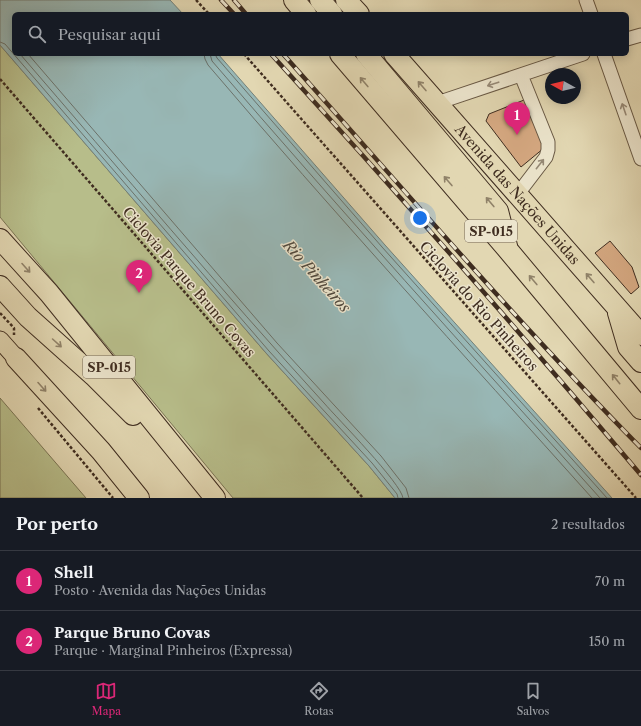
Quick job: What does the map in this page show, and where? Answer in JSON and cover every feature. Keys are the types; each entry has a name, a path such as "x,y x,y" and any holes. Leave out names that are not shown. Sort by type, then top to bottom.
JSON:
{"highway":[{"path":"294,0 304,12"},
{"path":"320,0 330,12"},
{"path":"346,0 357,12"},
{"name":"SP-015","path":"342,56 508,250 641,409"},
{"path":"368,56 498,211 508,250"},
{"name":"Avenida das Nações Unidas","path":"396,56 516,195 641,335"},
{"name":"SP-015","path":"0,239 49,294 211,494"},
{"path":"0,286 28,317 94,376 211,494"},
{"path":"616,308 628,347 641,362"},
{"path":"16,358 101,451 140,498"}],"main road":[{"path":"0,340 16,358"},
{"path":"0,345 16,358"}],"street":[{"path":"586,0 589,12"},
{"path":"629,39 641,36"},
{"path":"437,103 577,56"},
{"path":"605,56 641,159"},
{"path":"516,195 546,157 548,145 521,75"}],"path":[{"path":"196,0 207,12"},
{"name":"Ciclovia do Rio Pinheiros","path":"246,56 636,498"},
{"name":"Ciclovia Parque Bruno Covas","path":"0,79 363,498"},
{"path":"36,405 113,498"}],"green space":[{"path":"0,45 266,353 369,466 395,498 233,498 0,217"},
{"path":"0,398 86,498 0,498"}],"water":[{"name":"Rio Pinheiros","path":"0,0 170,0 181,12 12,12 12,56 220,56 385,245 612,498 395,498 369,466 266,353 0,45"}],"building":[{"path":"524,100 544,148 521,167 486,121 489,114"},
{"path":"610,241 632,267 639,287 631,294 595,253"}],"railway":[{"path":"221,0 232,12"},
{"path":"234,0 244,12"},
{"path":"273,56 458,263 641,475"},
{"path":"285,56 504,302 641,448"}],"place":[{"name":"Shell","path":"517,135"},
{"name":"Parque Bruno Covas","path":"139,293"}]}
